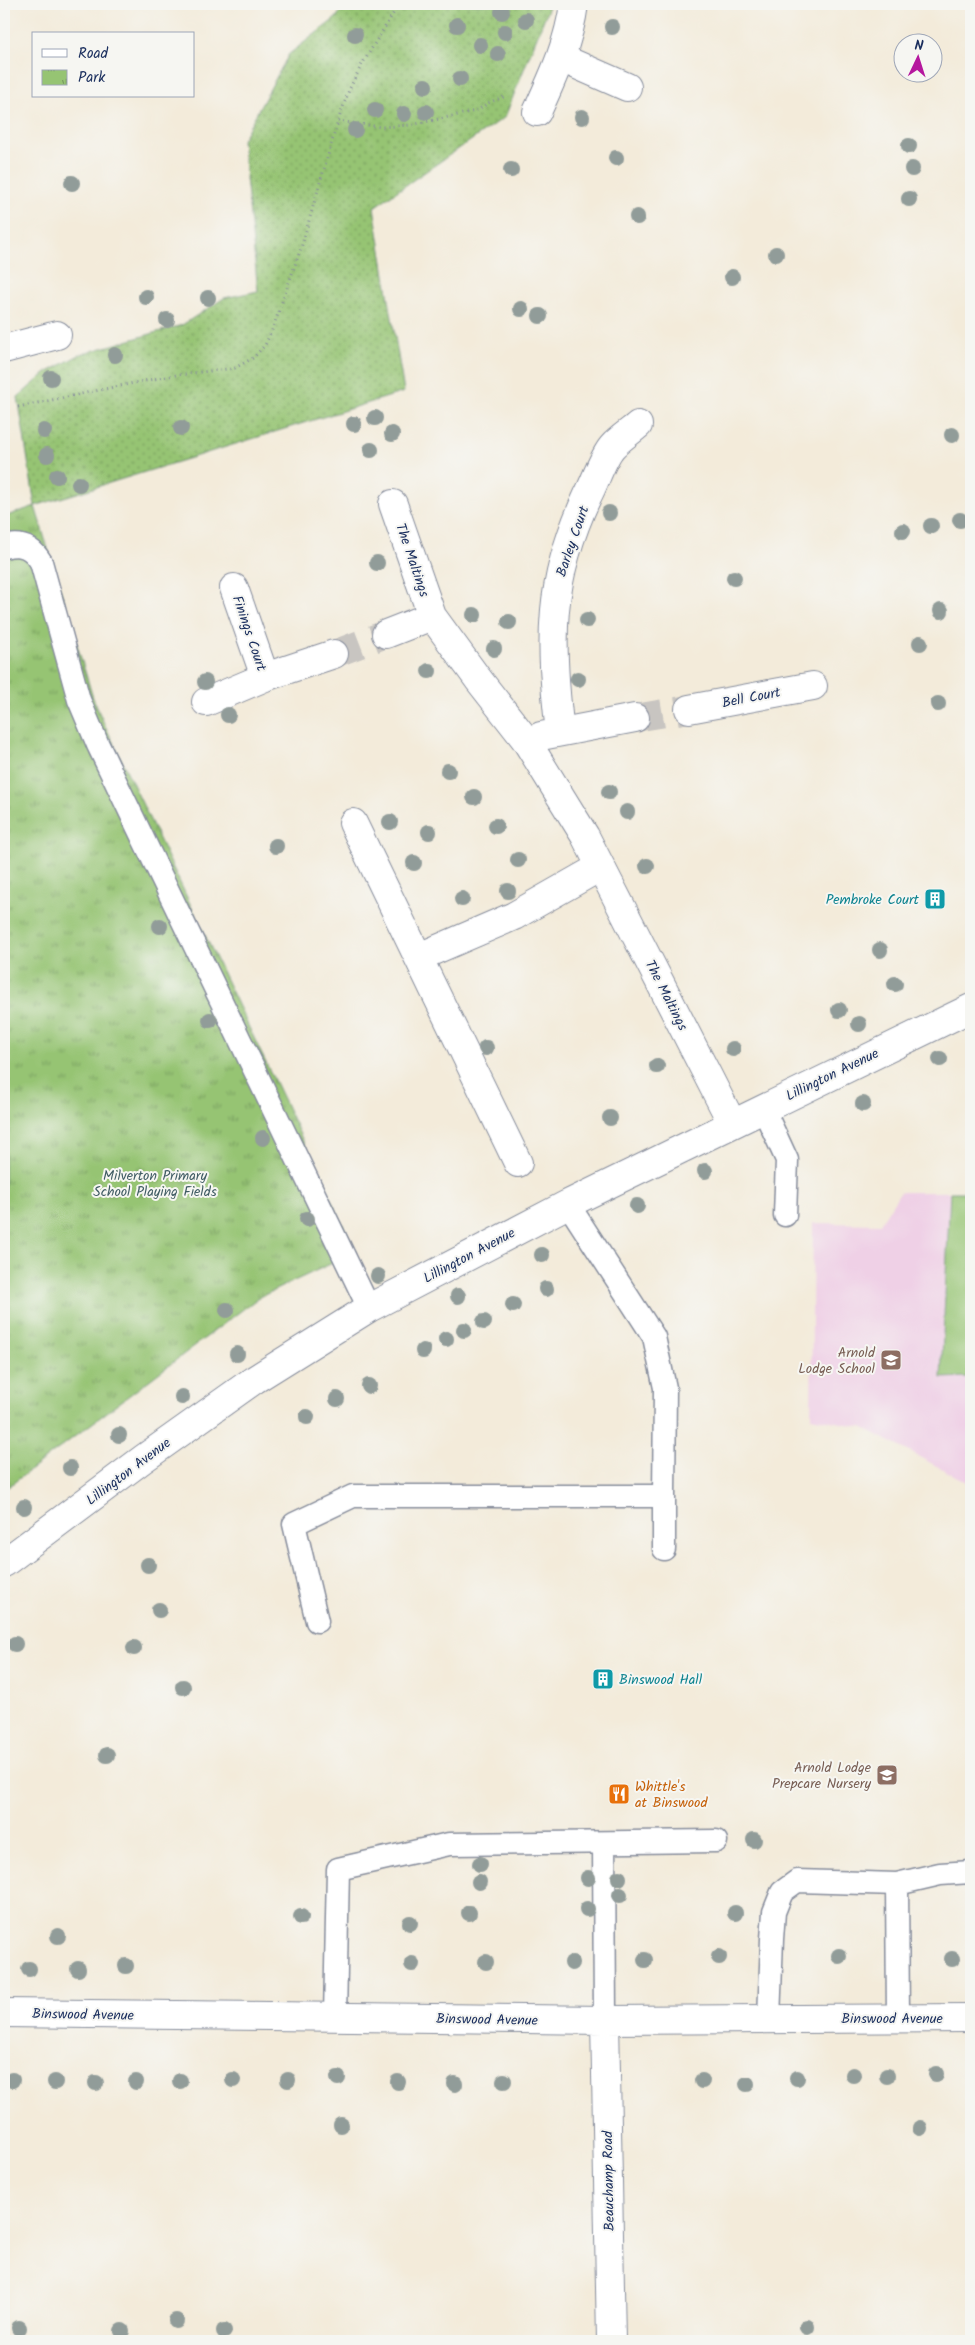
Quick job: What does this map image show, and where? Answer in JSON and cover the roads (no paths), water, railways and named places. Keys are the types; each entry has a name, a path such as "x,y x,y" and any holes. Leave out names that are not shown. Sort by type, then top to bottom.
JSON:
{"main road":[{"path":"541,105 561,58 571,25 574,4"},
{"path":"561,58 627,86"},
{"path":"4,350 58,336"},
{"name":"Barley Court","path":"560,732 554,675 553,622 555,594 564,556 575,522 611,448 638,425"},
{"name":"The Maltings","path":"393,504 432,616 525,739 585,836 732,1123"},
{"name":"Finings Court","path":"234,588 265,678"},
{"path":"386,634 432,616"},
{"name":"Finings Court","path":"206,702 265,678 334,654"},
{"name":"Bell Court","path":"689,709 813,686"},
{"path":"525,739 636,718"},
{"path":"353,823 518,1163"},
{"path":"419,957 514,916 600,867"},
{"name":"Lillington Avenue","path":"4,1563 143,1458 254,1380 368,1308 568,1204 971,1008"},
{"name":"Binswood Avenue","path":"4,2013 605,2020 971,2018"},
{"name":"Beauchamp Road","path":"605,2020 610,2341"}],"lane":[{"path":"4,548 13,544 24,545 35,552 41,562 79,700 98,745 368,1308"},
{"path":"763,1108 787,1160 785,1215"},
{"path":"568,1204 654,1337 665,1388 664,1549"},
{"path":"317,1621 294,1524 353,1496 664,1496"},
{"path":"335,2017 338,1869 449,1844 716,1841"},
{"path":"604,1843 605,2020"},
{"path":"769,2019 774,1912 782,1892 797,1881 897,1884 940,1874 971,1872"},
{"path":"897,1884 898,2018"}],"tunnel":[{"path":"334,654 386,634"},
{"path":"635,718 689,709"}],"place":[{"name":"Pembroke Court","path":"935,899"},
{"name":"Arnold Lodge School","path":"891,1360"},
{"name":"Binswood Hall","path":"603,1679"},
{"name":"Arnold Lodge Prepcare Nursery","path":"887,1775"},
{"name":"Whittle's at Binswood","path":"619,1794"}],"park label":[{"name":"Milverton Primary School Playing Fields","path":"155,1184"}]}
